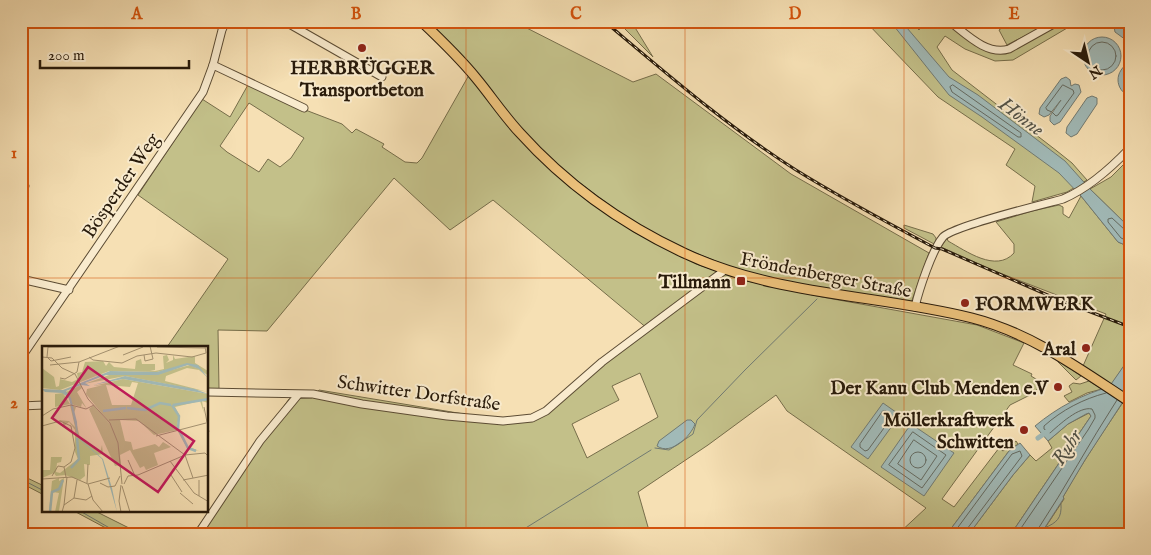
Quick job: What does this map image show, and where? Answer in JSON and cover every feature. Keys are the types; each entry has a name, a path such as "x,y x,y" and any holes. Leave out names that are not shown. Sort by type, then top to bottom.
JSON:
{"main road":[{"name":"Fröndenberger Straße","path":"420,21 455,54 519,132 544,158 577,186 632,226 684,254 725,270 772,284 915,307 973,319 1014,333 1057,355 1130,402"}],"street":[{"name":"Bösperder Weg","path":"21,358 203,92 226,21"},
{"path":"284,21 382,78"},
{"path":"949,21 973,40 993,50 1001,51 1009,49 1059,21"},
{"path":"213,65 304,108"},
{"path":"915,307 922,284 944,236 960,228 1064,199 1075,194 1111,167 1130,148"},
{"name":"Schwitter Dorfstraße","path":"209,392 322,395 362,404 503,421 532,418 546,411 602,362 725,270"},
{"path":"21,279 69,290"},
{"path":"198,534 260,441 298,395"},
{"path":"21,406 42,405"}],"shaded area":[{"path":"427,21 513,21 633,82 656,74 791,174 929,253 911,303 822,290 768,278 728,266 688,250 638,226 558,167 520,129"},
{"path":"617,21 631,21 653,57"},
{"path":"865,21 910,21 919,30 926,21 945,21 975,44 992,52 1000,53 1008,52 1063,21 1079,21 1013,60 995,61 965,49 945,36 937,47 952,70 1072,163 1087,180 1067,192 1032,202 1035,186 1006,165 1015,149 938,97"},
{"path":"1009,21 1041,21 1044,26 1007,45 999,30"},
{"path":"469,75 589,201 634,232 696,264 747,281 822,297 977,325 1024,343 1013,365 1032,374 1031,376 1044,384 1030,395 1010,405 942,499 954,507 999,448 1003,451 1016,441 1018,444 1009,451 947,534 898,534 926,508 787,411 776,395 708,445 638,492 650,534 193,534 289,399 312,398 319,390 500,420 529,419 546,410 648,329 493,200 450,230 394,178 267,331 218,330 219,389 209,389 209,346 168,346 228,259 138,195 202,99 230,117 249,83 295,106 342,124 352,133 356,129 384,144 382,147 405,162 417,163 422,158","holes":["249,103 304,138 291,158 280,167 268,159 259,172 220,146","640,373 658,417 587,458 572,424 619,400 612,386"]},
{"path":"1130,158 1130,228 1090,189 1111,177"},
{"path":"1081,196 1118,242 1130,247 1130,357 1111,385 1083,366 1106,314 992,270 941,247 947,238 948,241 981,258 990,261 1007,259 1014,253 1014,244 996,222 1059,205 1063,207 1063,214 1069,218"},
{"path":"904,225 933,234 936,238 936,245 904,228"},
{"path":"1058,360 1081,376 1076,380"},
{"path":"1089,381 1102,389 1087,393 1069,402 1064,396 1072,392 1069,386 1073,383 1080,384"},
{"path":"1130,392 1130,534 1041,534 1064,499 1063,497 1087,457"},
{"path":"1089,413 1091,416 1011,534 969,534 1030,455 1036,461 1052,448 1048,441 1068,424"},
{"path":"21,475 42,485 42,494 21,483"},
{"path":"76,512 97,512 141,534 117,534"}],"water":[{"path":"890,21 901,21 949,77 978,95 1065,161 1090,189 1130,228 1130,247 1118,242 1081,196 1059,173 949,95"},
{"path":"1113,21 1130,21 1130,43 1115,32"},
{"path":"1102,37 1109,38 1115,43 1120,49 1120,63 1115,69 1109,74 1102,75 1095,74 1089,69 1084,63 1083,56 1084,49 1089,43 1095,38"},
{"path":"1130,62 1130,97 1121,89 1118,80 1121,70"},
{"path":"1066,77 1070,80 1071,86 1079,85 1081,92 1060,122 1054,125 1050,121 1050,116 1061,100 1049,115 1044,117 1039,114 1040,108 1061,79"},
{"path":"1092,96 1097,98 1097,104 1077,134 1071,137 1066,133 1067,127 1087,98"},
{"path":"1130,357 1130,391 1085,460 1041,534 1011,534 1091,416 1089,413 1086,414 1068,424 1048,441 1035,426 1070,402 1109,387"},
{"path":"883,403 900,415 868,459 851,447"},
{"path":"687,420 691,420 695,424 685,439 674,447 662,448 657,446 659,441"},
{"path":"911,424 954,453 924,496 881,467"},
{"path":"1020,443 1030,455 969,534 947,534 1009,451"}],"waterway":[{"path":"655,448 669,450 693,434 697,420 817,299"},
{"path":"1038,438 1048,431"},
{"path":"516,534 651,450"},
{"path":"21,479 42,490"},
{"path":"1044,528 1058,519 1061,513 1061,504"},
{"path":"82,512 120,534"}],"railway":[{"path":"604,21 674,80 746,136 796,170 830,190 935,248 942,249 1059,300 1130,327"}],"place":[{"name":"HERBRÜGGER Transportbeton","path":"362,48"},
{"name":"Tillmann","path":"741,281"},
{"name":"FORMWERK","path":"965,303"},
{"name":"Aral","path":"1086,348"},
{"name":"Der Kanu Club Menden e.V","path":"1058,387"},
{"name":"Möllerkraftwerk Schwitten","path":"1024,430"}],"water label":[{"name":"Hönne","path":"1022,116"},
{"name":"Ruhr","path":"1066,447"}]}
